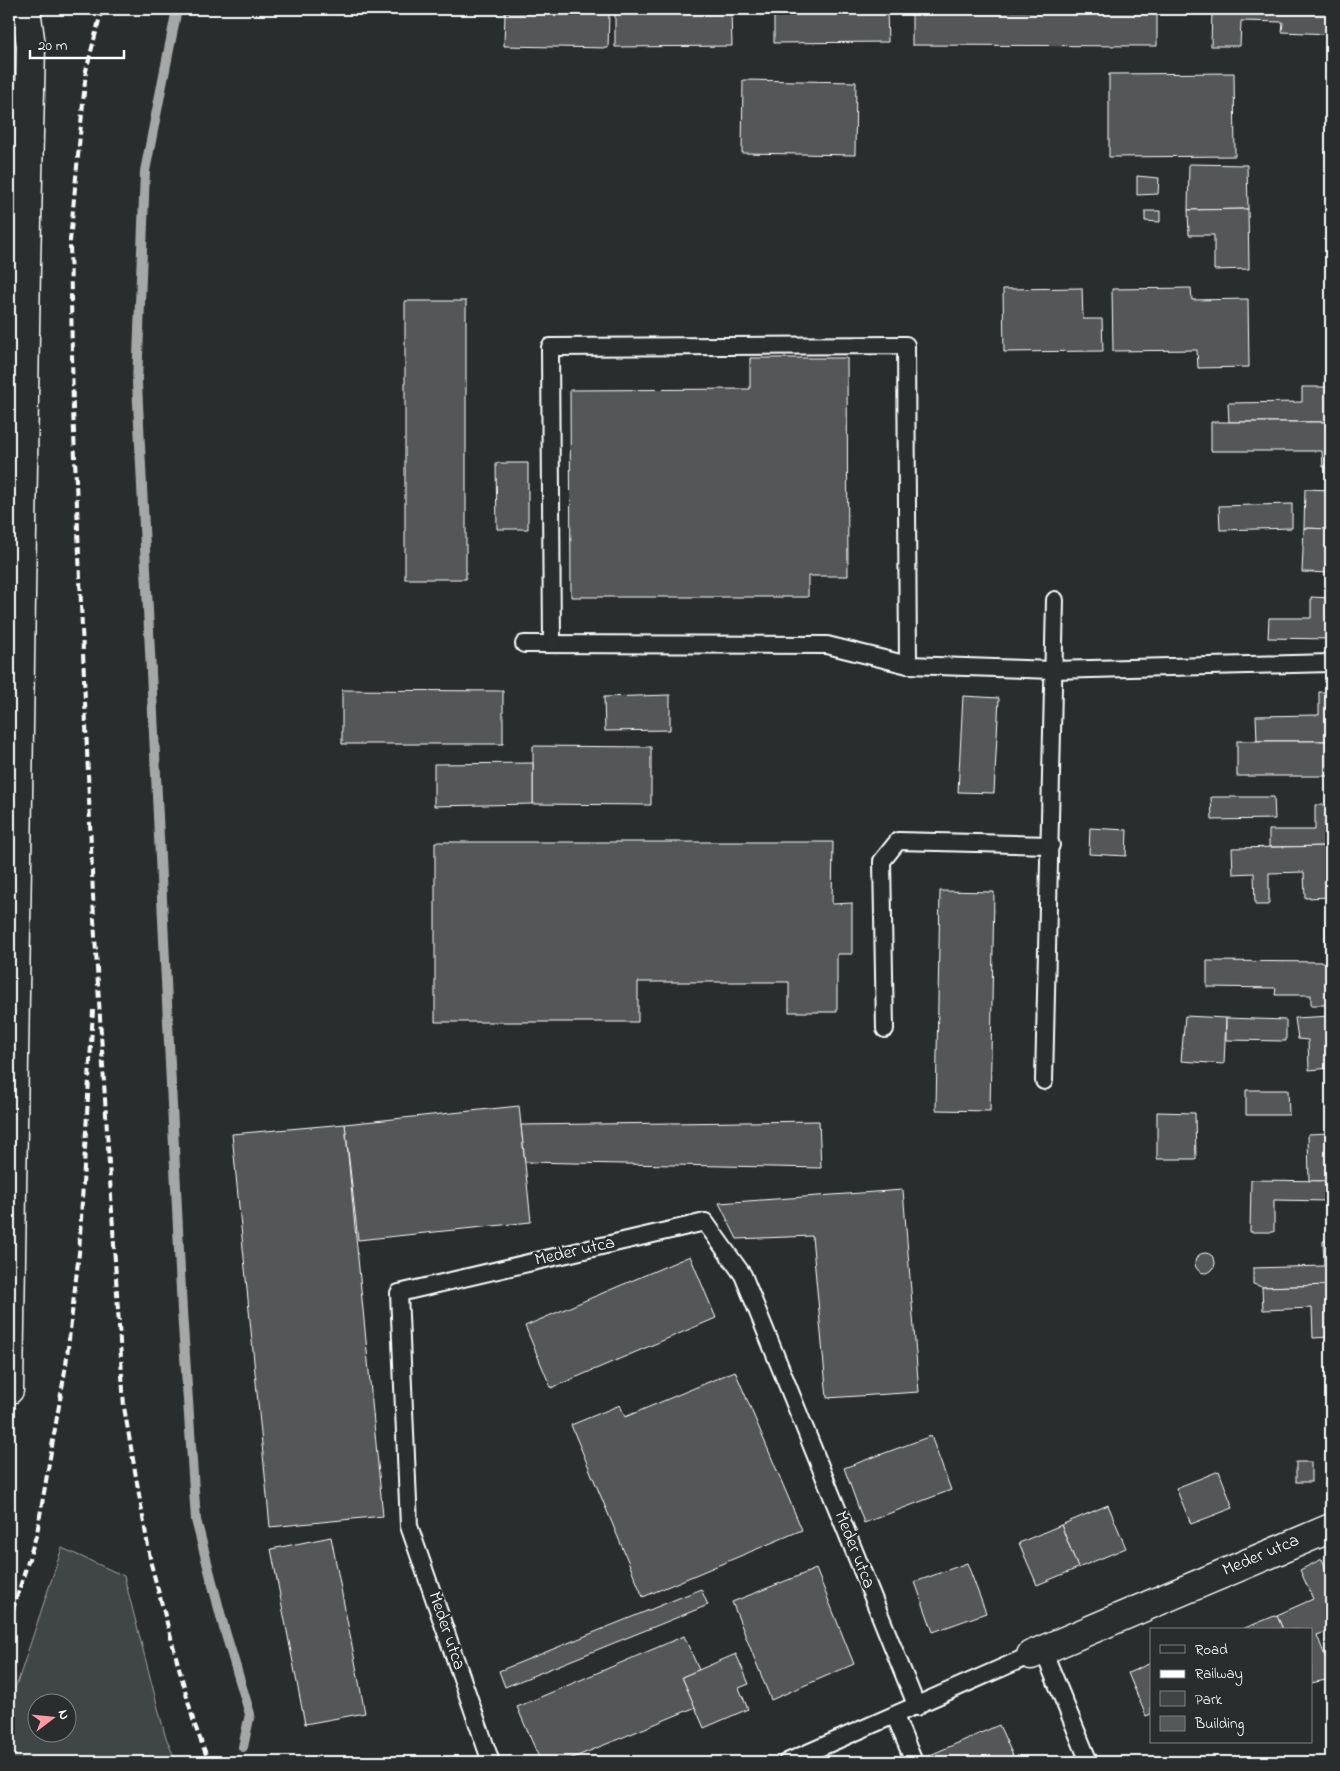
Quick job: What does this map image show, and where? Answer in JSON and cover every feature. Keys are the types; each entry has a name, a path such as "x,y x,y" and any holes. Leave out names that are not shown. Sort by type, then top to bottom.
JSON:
{"street":[{"path":"9,1390 17,272 31,46 26,9"},
{"name":"Meder utca","path":"1037,1653 1331,1528"}],"lane":[{"path":"552,644 550,346 906,345 908,665"},
{"path":"1044,1081 1051,845 1052,670 1055,600"},
{"path":"524,644 827,645 908,665 1052,670 1331,663"},
{"path":"885,1029 882,861 898,841 1051,845"},
{"name":"Meder utca","path":"491,1762 409,1526 399,1293 705,1222 743,1275 917,1707"},
{"path":"1037,1653 1089,1762"},
{"name":"Meder utca","path":"787,1762 917,1707 1037,1653"},
{"path":"894,1716 914,1762"}],"green space":[{"path":"62,1548 124,1576 165,1735 176,1762 9,1762 9,1698 18,1681"}],"building":[{"path":"1212,9 1331,9 1331,34 1282,32 1283,22 1241,21 1240,46 1211,46"},
{"path":"774,10 887,10 888,42 774,43"},
{"path":"912,11 1157,11 1157,46 912,45"},
{"path":"505,12 609,14 608,48 504,46"},
{"path":"731,12 732,46 615,47 615,13"},
{"path":"1234,73 1235,156 1109,157 1109,74"},
{"path":"743,80 856,82 855,155 742,153"},
{"path":"1189,164 1247,165 1248,209 1188,210"},
{"path":"1137,176 1159,178 1158,194 1137,195"},
{"path":"1248,209 1249,269 1214,270 1214,235 1189,235 1188,210"},
{"path":"1145,211 1160,211 1160,222 1145,221"},
{"path":"1082,288 1083,319 1102,319 1103,351 1004,352 1003,289"},
{"path":"1191,288 1192,300 1248,299 1249,367 1198,368 1197,350 1113,351 1112,289"},
{"path":"405,301 466,301 466,579 405,579"},
{"path":"750,358 847,358 848,576 808,576 808,597 571,597 570,390 750,389"},
{"path":"1302,387 1331,387 1331,422 1229,422 1228,403 1302,402"},
{"path":"1211,422 1331,422 1331,467 1323,467 1322,451 1211,451"},
{"path":"496,463 528,463 528,529 497,529"},
{"path":"1305,489 1331,490 1331,529 1304,528"},
{"path":"1292,504 1292,528 1220,530 1219,506"},
{"path":"1304,528 1331,529 1331,573 1302,572"},
{"path":"1311,597 1331,598 1331,639 1268,638 1269,618 1311,618"},
{"path":"342,690 503,691 503,744 342,744"},
{"path":"1319,692 1331,692 1331,741 1257,741 1256,716 1319,715"},
{"path":"670,695 670,730 605,731 604,697"},
{"path":"963,696 999,698 994,793 958,792"},
{"path":"1237,741 1331,741 1331,776 1237,776"},
{"path":"533,746 651,747 651,805 533,804"},
{"path":"533,763 533,804 434,806 434,764"},
{"path":"1211,797 1274,797 1275,819 1212,820"},
{"path":"1315,805 1331,805 1331,846 1269,847 1269,830 1315,830"},
{"path":"1090,828 1127,830 1126,856 1089,854"},
{"path":"435,842 833,842 832,904 852,903 852,954 837,954 837,1012 789,1012 789,982 638,982 638,1022 435,1022"},
{"path":"1331,846 1331,897 1305,898 1304,872 1269,873 1269,905 1255,905 1254,873 1233,874 1232,848"},
{"path":"940,891 994,892 990,1111 936,1110"},
{"path":"1326,915 1331,916 1331,962 1325,962"},
{"path":"1207,961 1331,962 1331,1005 1311,1005 1311,995 1275,995 1276,988 1207,987"},
{"path":"1185,1016 1226,1018 1224,1064 1181,1061"},
{"path":"1331,1016 1331,1068 1309,1070 1308,1040 1298,1039 1295,1018"},
{"path":"1226,1018 1286,1020 1286,1041 1226,1040"},
{"path":"1246,1090 1288,1090 1289,1115 1246,1115"},
{"path":"519,1106 531,1222 358,1240 345,1124"},
{"path":"1157,1112 1195,1113 1196,1159 1157,1159"},
{"path":"819,1121 821,1168 525,1162 521,1125"},
{"path":"345,1124 383,1516 270,1527 232,1134"},
{"path":"1331,1133 1331,1181 1309,1181 1308,1134"},
{"path":"1251,1180 1331,1181 1331,1229 1328,1229 1328,1201 1274,1200 1274,1232 1250,1232"},
{"path":"903,1190 919,1392 827,1398 812,1236 737,1239 719,1203"},
{"path":"1331,1240 1331,1285 1262,1287 1253,1284 1253,1268 1324,1266 1323,1241"},
{"path":"1205,1253 1212,1256 1215,1263 1212,1270 1205,1273 1198,1270 1195,1263 1198,1256"},
{"path":"690,1256 716,1318 551,1388 525,1326"},
{"path":"1331,1285 1331,1337 1313,1338 1312,1308 1263,1310 1262,1287"},
{"path":"735,1371 802,1530 643,1597 571,1425 620,1405 625,1417"},
{"path":"931,1436 951,1490 864,1523 844,1468"},
{"path":"1296,1462 1311,1462 1311,1482 1296,1482"},
{"path":"1219,1471 1233,1508 1191,1524 1176,1488"},
{"path":"1108,1505 1126,1548 1078,1568 1061,1525"},
{"path":"1061,1525 1078,1568 1037,1585 1019,1543"},
{"path":"331,1537 365,1713 305,1724 271,1549"},
{"path":"1322,1559 1331,1581 1331,1630 1317,1635 1331,1672 1331,1679 1312,1683 1312,1628 1282,1628 1277,1615 1313,1599 1300,1570"},
{"path":"967,1563 986,1613 933,1632 915,1582"},
{"path":"816,1569 854,1664 771,1700 732,1602"},
{"path":"701,1589 708,1605 505,1687 499,1671"},
{"path":"1277,1615 1282,1628 1245,1628"},
{"path":"684,1636 699,1670 682,1677 696,1707 563,1762 541,1762 517,1707"},
{"path":"736,1654 749,1684 739,1688 748,1709 704,1728 682,1677"},
{"path":"1150,1663 1150,1714 1146,1716 1128,1673"},
{"path":"999,1725 1016,1762 931,1762 928,1756"}],"waterway":[{"path":"177,9 145,171 137,383 182,1311 196,1520 224,1628 250,1714 243,1747"}],"railway":[{"path":"102,9 86,71 70,241 73,409 94,920 124,1407 151,1564 194,1723 209,1762"},
{"path":"9,1622 37,1533 66,1365 79,1253 93,1010"}]}
